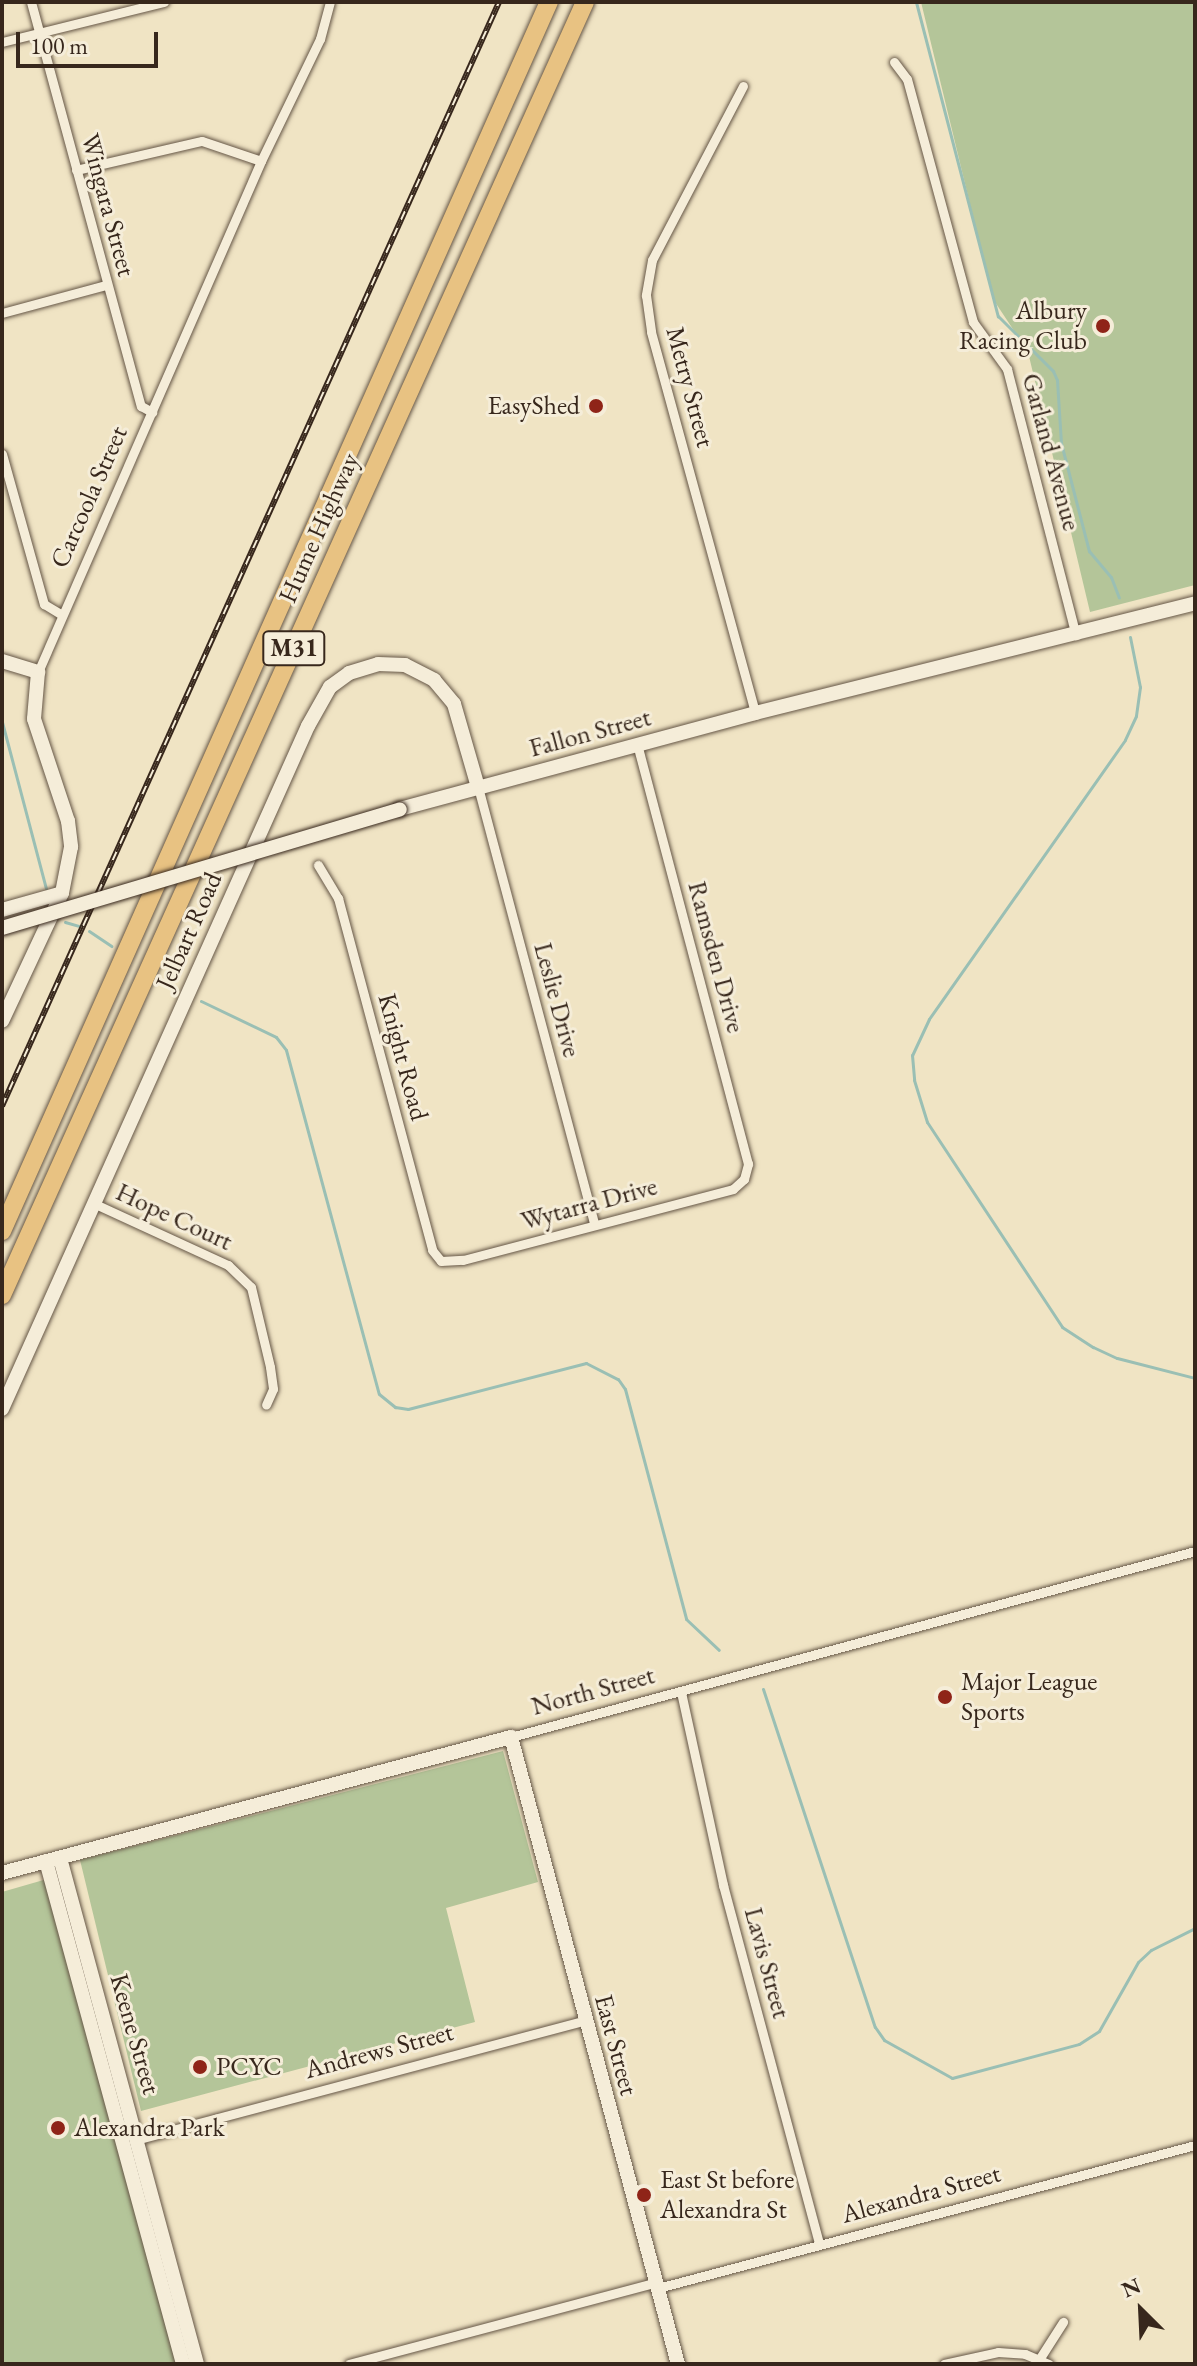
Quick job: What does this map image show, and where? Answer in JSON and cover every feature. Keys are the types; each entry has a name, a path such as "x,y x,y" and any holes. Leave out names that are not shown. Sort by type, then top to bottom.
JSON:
{"highway":[{"name":"Hume Highway","path":"2,1231 549,2"},
{"name":"Hume Highway","path":"2,1295 585,2"}],"street":[{"name":"Wingara Street","path":"31,2 141,406 152,412"},
{"path":"2,42 164,2"},
{"name":"Carcoola Street","path":"2,1021 62,893 71,847 68,821 34,719 38,672 261,161 320,39 330,2"},
{"name":"Garland Avenue","path":"894,62 907,79 973,322 1007,369 1076,635"},
{"name":"Metry Street","path":"743,86 652,260 646,295 651,332 755,713"},
{"path":"76,170 202,141 261,161"},
{"path":"2,313 106,285"},
{"path":"2,454 44,604 62,615"},
{"name":"Fallon Street","path":"2,928 478,787 755,713 1195,603"},
{"path":"2,661 38,672"},
{"name":"Jelbart Road","path":"2,1409 308,726 330,687 349,673 378,664 405,665 434,680 454,704 478,787"},
{"name":"Ramsden Drive","path":"637,745 748,1164 744,1179"},
{"name":"Leslie Drive","path":"478,787 594,1224"},
{"name":"Knight Road","path":"318,865 338,898 432,1250 441,1261"},
{"path":"2,910 62,893"},
{"name":"Wytarra Drive","path":"441,1261 463,1260 733,1189 744,1179"},
{"name":"Hope Court","path":"93,1203 228,1265 251,1287 273,1389 266,1405"},
{"name":"North Street","path":"2,1873 1195,1551"},
{"name":"Lavis Street","path":"681,1692 723,1885 819,2244"},
{"name":"East Street","path":"511,1737 678,2364"},
{"name":"Keene Street","path":"53,1860 139,2139 197,2364"},
{"name":"Keene Street","path":"53,1860 123,2143 183,2364"},
{"name":"Andrews Street","path":"139,2139 585,2020"},
{"path":"123,2143 139,2139"},
{"name":"Alexandra Street","path":"349,2364 1195,2145"},
{"path":"1040,2358 1063,2322"},
{"path":"944,2364 998,2352 1040,2358 1049,2364"}],"green space":[{"name":"Albury Racing Club","path":"921,2 1195,2 1195,585 1090,612 1028,352 993,299"},
{"path":"503,1751 538,1882 446,1908 475,2022 141,2111 80,1860"},
{"name":"Alexandra Park","path":"47,1879 176,2364 2,2364 2,1892"}],"waterway":[{"path":"916,2 998,316 1053,371 1057,380 1061,443 1089,551 1111,577 1119,598"},
{"path":"1130,637 1140,687 1136,716 1125,740 929,1019 912,1055 914,1080 927,1122 1062,1327 1117,1358 1195,1378"},
{"path":"2,722 46,888"},
{"path":"65,922 79,926"},
{"path":"89,931 111,946"},
{"path":"201,1001 276,1037 286,1050 379,1394 395,1407 408,1409 586,1363 618,1379 625,1389 686,1619 719,1650"},
{"path":"763,1689 875,2027 884,2040 952,2078 1079,2044 1099,2031 1138,1962 1151,1950 1195,1928"}],"railway":[{"path":"2,1106 499,2"}],"place":[{"name":"Albury Racing Club","path":"1103,326"},
{"name":"EasyShed","path":"596,406"},
{"name":"Major League Sports","path":"945,1697"},
{"name":"PCYC","path":"200,2067"},
{"name":"Alexandra Park","path":"58,2128"},
{"name":"East St before Alexandra St","path":"644,2195"}]}
